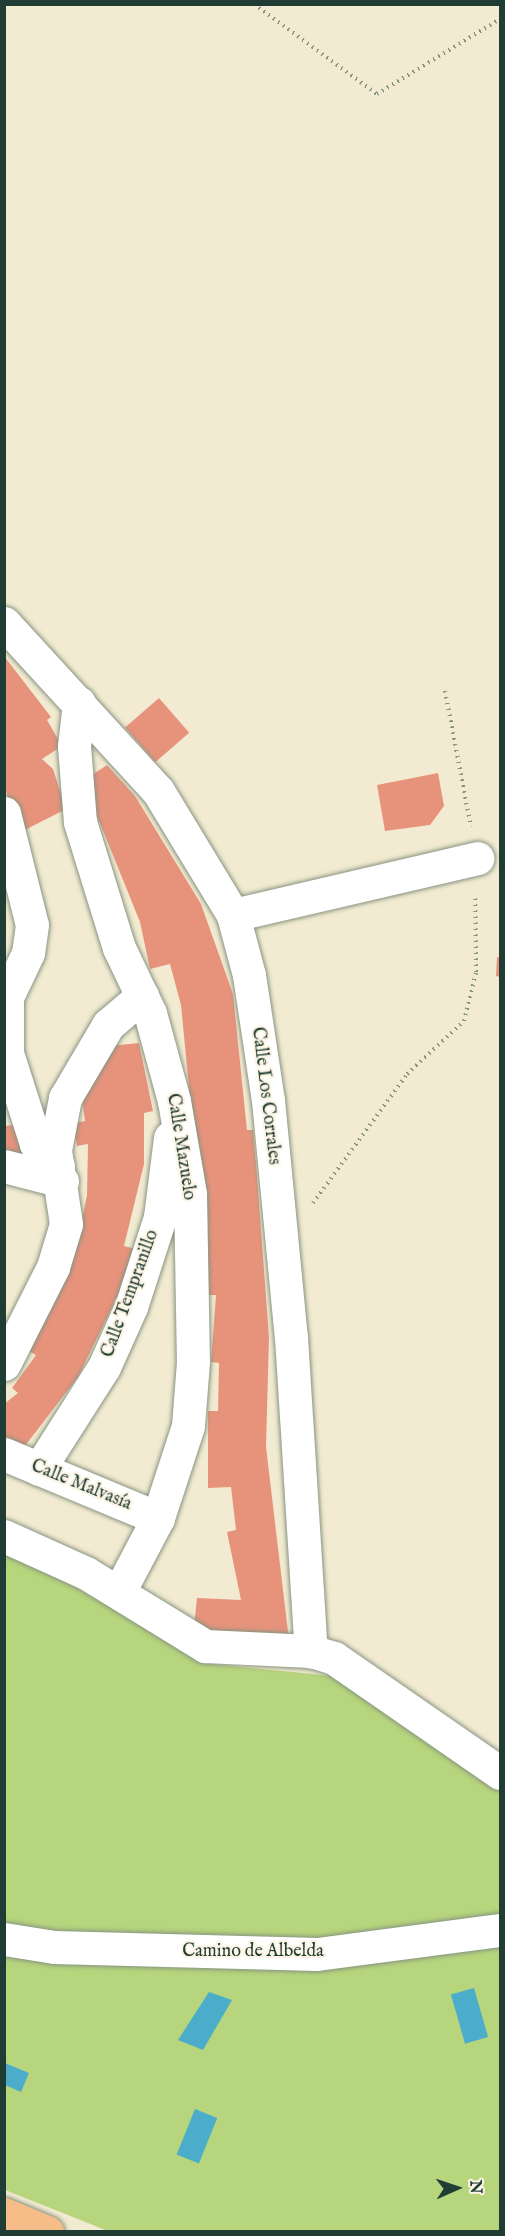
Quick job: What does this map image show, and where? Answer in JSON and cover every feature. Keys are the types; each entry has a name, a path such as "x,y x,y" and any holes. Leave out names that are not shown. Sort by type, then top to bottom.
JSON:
{"main road":[{"path":"4,2214 47,2232"}],"street":[{"name":"Calle Los Corrales","path":"4,623 79,702 158,791 234,915 249,975 268,1100 281,1232 311,1651"},
{"name":"Calle Mazuelo","path":"79,702 74,746 80,822 119,948 142,996 174,1101 190,1194 193,1362 188,1426 158,1518 119,1592"},
{"path":"4,813 32,925 28,953 6,992 7,1053 15,1087 36,1144 60,1174"},
{"path":"234,915 477,858"},
{"path":"4,1364 53,1267 66,1224 60,1174 58,1124 76,1070 108,1025 142,996"},
{"name":"Calle Tempranillo","path":"39,1469 104,1367 131,1307 160,1217 174,1101"},
{"path":"4,1166 60,1174"},
{"name":"Calle Malvasía","path":"4,1454 158,1518"},
{"path":"4,1536 119,1592 205,1646 311,1651 380,1685 501,1773"},
{"name":"Camino de Albelda","path":"4,1939 54,1947 317,1954 501,1930"}],"path":[{"path":"254,4 377,94 501,19"},
{"path":"281,1232 319,1198 407,1074 465,1021 476,972 477,858 446,691"}],"green space":[{"path":"4,1550 101,1601 200,1663 343,1677 500,1790 500,2231 108,2231 5,2190"}],"water":[{"path":"474,1988 488,2037 465,2044 451,1995"},
{"path":"209,1992 232,2000 203,2050 178,2040"},
{"path":"5,2063 29,2073 21,2092 5,2085"},
{"path":"195,2109 217,2118 199,2163 177,2154"}],"building":[{"path":"4,656 51,717 47,720 62,746 42,759 53,769 66,809 19,833 4,785"},
{"path":"159,698 189,733 155,762 125,728"},
{"path":"107,765 135,796 201,904 233,994 247,1130 253,1130 257,1176 269,1337 266,1447 289,1640 241,1639 194,1626 197,1598 241,1600 227,1532 236,1530 231,1487 208,1488 208,1411 218,1411 219,1363 211,1362 216,1295 209,1295 181,1005 170,964 150,969 140,922 83,781"},
{"path":"438,773 444,806 430,825 385,831 377,785"},
{"path":"497,957 500,958 500,977 496,976"},
{"path":"139,1043 153,1111 144,1113 144,1164 124,1246 140,1250 78,1377 18,1455 4,1443 4,1404 18,1393 12,1388 36,1355 25,1349 79,1234 87,1195 88,1144 77,1146 73,1123 85,1121 80,1084 109,1046"},
{"path":"24,1124 27,1159 4,1154 4,1126"}]}
